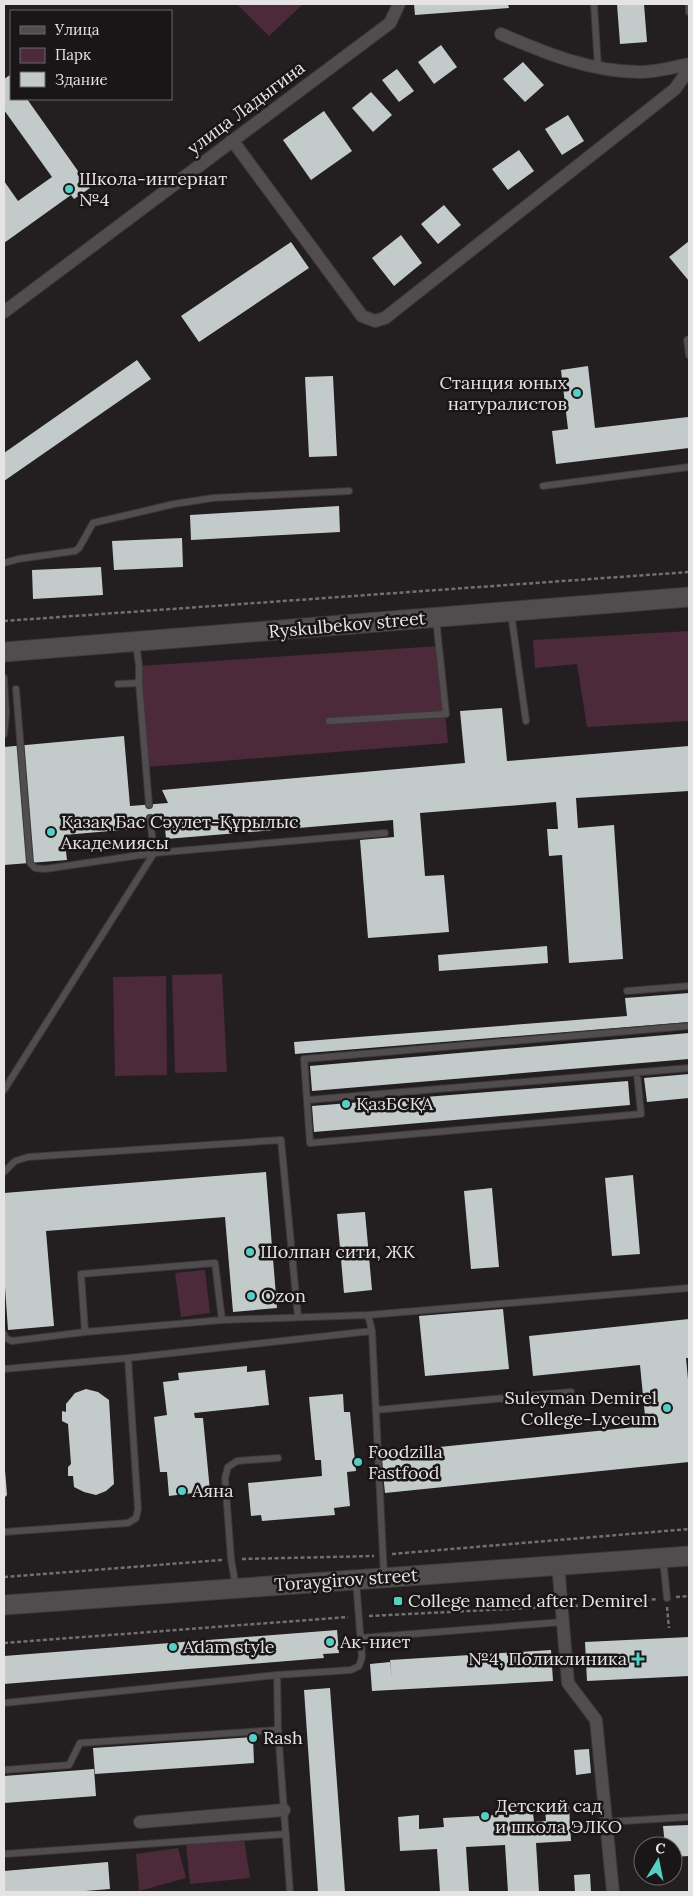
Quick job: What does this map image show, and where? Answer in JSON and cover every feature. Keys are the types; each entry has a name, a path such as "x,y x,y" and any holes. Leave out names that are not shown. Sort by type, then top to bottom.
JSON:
{"street":[{"name":"улица Ладыгина","path":"4,312 390,23 399,4"},
{"path":"501,34 558,58 598,67 641,72 689,64"},
{"path":"232,140 362,316 375,321 385,318 675,89 689,69"},
{"name":"Ryskulbekov street","path":"4,652 689,597"},
{"name":"Toraygirov street","path":"4,1605 689,1556"},
{"path":"558,1564 568,1683 596,1720 613,1892"},
{"path":"140,1822 284,1810"}],"lane":[{"path":"594,4 598,67"},
{"path":"689,4 689,12"},
{"path":"689,339 687,340 689,355"},
{"path":"543,486 689,467"},
{"path":"4,563 18,559 74,551 79,548 93,523 174,504 213,498 349,491"},
{"path":"511,612 526,721"},
{"path":"329,721 446,714 436,618"},
{"path":"136,642 140,666 139,683 149,805"},
{"path":"4,678 4,734"},
{"path":"118,684 139,683"},
{"path":"16,689 30,863 35,868 45,869 154,853 386,833"},
{"path":"4,1090 154,853 150,818"},
{"path":"627,991 689,986"},
{"path":"637,1073 641,1114 310,1143 304,1059 689,1026"},
{"path":"307,1100 689,1068"},
{"path":"4,1172 15,1161 28,1157 281,1140 298,1317"},
{"path":"85,1332 81,1274 215,1263 222,1320"},
{"path":"4,1334 5,1338 12,1341 85,1332 222,1320 368,1316 689,1288"},
{"path":"368,1316 372,1331 384,1577"},
{"path":"4,1369 128,1358 372,1331"},
{"path":"4,1532 128,1523 136,1518 138,1509 128,1358"},
{"path":"376,1410 572,1392"},
{"path":"236,1589 231,1559 225,1478 228,1467 237,1461 278,1458"},
{"path":"663,1558 667,1598"},
{"path":"4,1702 277,1675 351,1670 359,1666 362,1657 356,1580"},
{"path":"360,1638 564,1622"},
{"path":"277,1675 278,1730 290,1892"},
{"path":"4,1770 69,1764 80,1742 278,1730"},
{"path":"606,1822 689,1817"},
{"path":"4,1854 286,1834"}],"path":[{"path":"4,621 689,572"},
{"path":"4,1577 231,1559 383,1555 689,1529"},
{"path":"4,1643 359,1616 562,1606 689,1596"},
{"path":"667,1598 669,1628"}],"green space":[{"path":"237,4 303,4 269,36"},
{"path":"689,631 689,721 587,727 577,664 535,668 533,640"},
{"path":"439,646 448,743 147,767 139,666"},
{"path":"222,974 227,1072 175,1073 172,975"},
{"path":"166,976 167,1075 115,1076 113,977"},
{"path":"205,1270 210,1313 181,1317 175,1273"},
{"path":"244,1838 250,1878 190,1884 186,1845"},
{"path":"178,1848 186,1878 139,1891 136,1854"}],"building":[{"path":"414,4 508,4 509,8 415,15"},
{"path":"617,4 644,4 647,42 620,44"},
{"path":"441,45 457,67 434,84 418,62"},
{"path":"523,62 544,85 525,102 503,79"},
{"path":"397,69 414,91 399,102 382,80"},
{"path":"10,75 10,100 28,100 90,188 74,199 71,195 4,243 4,181 18,201 52,177 4,110 4,79"},
{"path":"371,92 392,115 373,132 352,108"},
{"path":"324,111 352,151 311,180 283,140"},
{"path":"568,115 584,141 562,155 545,129"},
{"path":"519,150 534,171 508,190 492,169"},
{"path":"444,205 461,225 438,244 421,224"},
{"path":"401,235 422,263 394,286 372,258"},
{"path":"689,241 689,281 669,257"},
{"path":"291,242 309,268 199,342 181,316"},
{"path":"137,360 151,379 4,481 4,453"},
{"name":"Станция юных натуралистов","path":"588,366 595,428 688,417 689,448 556,464 552,431 568,429 561,370"},
{"path":"333,376 337,456 309,457 305,377"},
{"path":"339,506 340,532 191,540 190,515"},
{"path":"182,538 183,567 114,570 112,541"},
{"path":"101,567 103,595 33,599 32,570"},
{"name":"Қазақ Бас Сәулет-Құрылыс Академиясы","path":"502,708 507,761 689,746 689,791 576,798 578,828 614,825 623,959 569,963 562,855 549,856 547,829 558,829 556,802 420,813 425,876 444,875 449,932 368,938 360,840 394,837 393,820 166,839 164,817 132,819 133,829 64,835 67,860 4,865 4,747 124,736 130,806 168,803 162,790 465,763 460,711"},
{"path":"547,946 548,963 439,971 438,955"},
{"path":"689,993 689,1022 295,1054 294,1042 627,1016 625,998"},
{"path":"689,1033 689,1059 312,1091 310,1066"},
{"path":"689,1074 689,1098 647,1102 644,1078"},
{"path":"628,1081 630,1105 314,1132 312,1106"},
{"name":"Шолпан сити, ЖК","path":"266,1172 277,1308 233,1312 225,1217 46,1231 54,1326 8,1330 4,1273 4,1193"},
{"path":"633,1175 640,1254 612,1256 605,1178"},
{"path":"492,1188 499,1267 471,1269 464,1191"},
{"path":"365,1212 372,1290 344,1293 337,1214"},
{"path":"503,1309 509,1369 425,1376 419,1316"},
{"name":"Suleyman Demirel College-Lyceum","path":"689,1319 689,1358 686,1358 689,1390 689,1462 385,1493 381,1453 646,1426 640,1365 533,1376 529,1336"},
{"path":"247,1366 247,1372 265,1370 269,1405 194,1413 195,1418 203,1418 210,1491 169,1496 167,1472 160,1472 154,1417 167,1415 163,1382 179,1380 178,1373"},
{"path":"86,1389 98,1392 109,1400 114,1484 106,1491 96,1495 74,1487 73,1476 68,1476 68,1467 71,1464 68,1424 62,1421 62,1411 66,1412 66,1404 75,1393"},
{"path":"343,1394 344,1412 350,1412 356,1471 347,1472 350,1506 334,1508 335,1515 262,1521 261,1515 251,1516 248,1483 322,1476 321,1460 315,1460 309,1397"},
{"path":"4,1470 7,1495 4,1498"},
{"path":"337,1630 339,1653 323,1654 324,1658 4,1684 4,1656"},
{"name":"№4, Поликлиника","path":"689,1637 689,1676 587,1681 585,1642"},
{"path":"551,1650 553,1681 372,1691 370,1664 390,1662 392,1678 390,1660"},
{"path":"330,1688 345,1892 318,1892 304,1690"},
{"path":"253,1737 254,1763 95,1774 93,1748"},
{"path":"589,1749 591,1773 576,1775 574,1750"},
{"path":"94,1769 96,1796 4,1803 4,1776"},
{"path":"569,1806 571,1841 536,1843 539,1892 508,1892 505,1845 466,1847 469,1892 440,1892 437,1849 400,1851 398,1817 419,1815 419,1829 444,1827 443,1818 533,1813 534,1822 546,1821 545,1808"},
{"path":"689,1825 689,1856 683,1856 683,1836 664,1836 663,1826"},
{"path":"108,1862 110,1889 73,1892 4,1892 4,1871"},
{"path":"590,1874 591,1892 575,1892 574,1875"}],"place":[{"name":"Школа-интернат №4","path":"69,189"},
{"name":"Станция юных натуралистов","path":"577,393"},
{"name":"Қазақ Бас Сәулет-Құрылыс Академиясы","path":"51,832"},
{"name":"ҚазБСҚА","path":"346,1104"},
{"name":"Шолпан сити, ЖК","path":"250,1252"},
{"name":"Ozon","path":"251,1296"},
{"name":"Suleyman Demirel College-Lyceum","path":"667,1408"},
{"name":"Foodzilla Fastfood","path":"358,1462"},
{"name":"Аяна","path":"182,1491"},
{"name":"College named after Demirel","path":"398,1601"},
{"name":"Ак-ниет","path":"330,1642"},
{"name":"Adam style","path":"173,1647"},
{"name":"№4, Поликлиника","path":"638,1659"},
{"name":"Rash","path":"253,1738"},
{"name":"Детский сад и школа ЭЛКО","path":"485,1816"}]}
